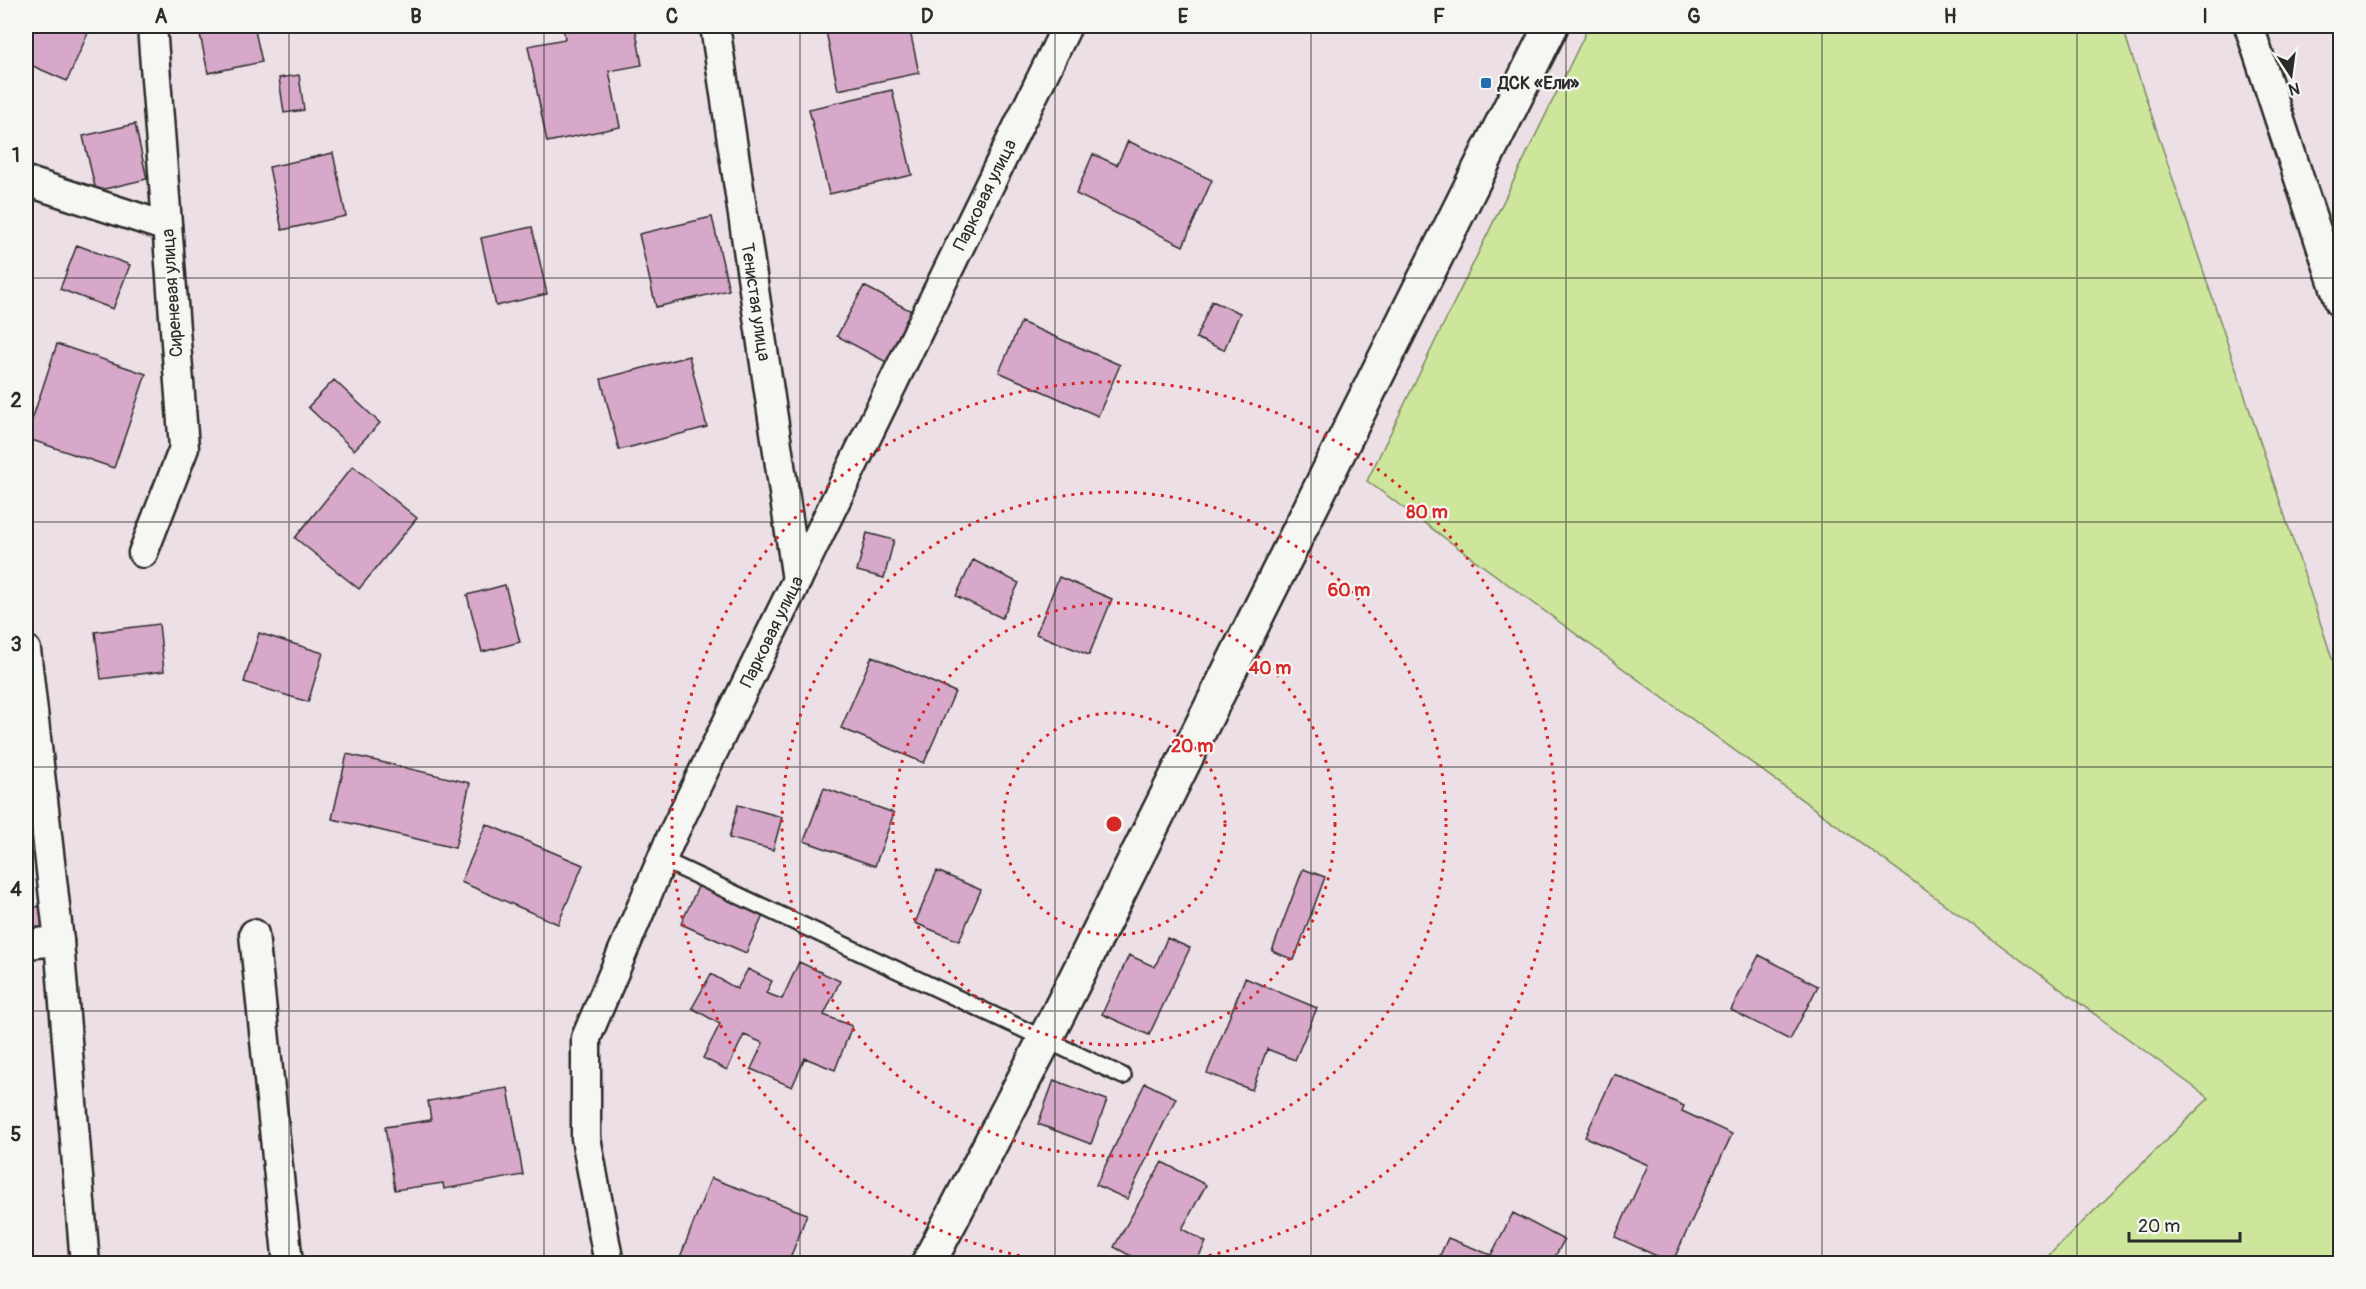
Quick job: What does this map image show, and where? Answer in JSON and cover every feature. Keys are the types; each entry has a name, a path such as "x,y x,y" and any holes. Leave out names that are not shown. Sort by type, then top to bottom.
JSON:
{"street":[{"name":"Сиреневая улица","path":"143,553 184,448 152,26"},
{"name":"Тенистая улица","path":"715,26 796,580"},
{"name":"Парковая улица","path":"609,1263 586,1138 586,1038 661,859 1067,26"},
{"path":"928,1263 1045,1039 1551,26"},
{"path":"2249,26 2340,303"},
{"path":"26,181 167,227"},
{"path":"26,650 59,941 85,1263"},
{"path":"254,934 288,1263"},
{"path":"26,944 59,941"}],"lane":[{"path":"661,859 1123,1076"}],"green space":[{"path":"1589,26 2122,26 2340,682 2340,1263 2041,1263 2209,1098 1367,481"}],"building":[{"path":"26,26 91,26 67,81 26,63"},
{"path":"241,26 254,26 262,62 208,73 200,34"},
{"path":"563,26 635,26 642,65 609,71 620,127 547,142 528,46 565,39"},
{"path":"825,26 909,26 919,73 838,90"},
{"path":"299,75 304,110 284,113 279,78"},
{"path":"892,90 912,175 829,194 809,109"},
{"path":"135,124 147,179 96,191 83,136"},
{"path":"1128,141 1212,180 1183,246 1076,194 1093,154 1117,165"},
{"path":"333,153 346,216 282,230 269,167"},
{"path":"712,217 729,290 656,307 639,234"},
{"path":"532,227 547,294 496,306 481,238"},
{"path":"77,245 130,265 113,309 60,289"},
{"path":"864,286 917,314 890,364 837,336"},
{"path":"1212,301 1240,313 1224,350 1196,338"},
{"path":"1021,322 1120,365 1098,416 999,372"},
{"path":"57,344 146,374 114,468 26,438"},
{"path":"689,356 707,427 619,450 601,379"},
{"path":"334,380 380,423 354,450 308,407"},
{"path":"353,466 417,518 359,589 295,538"},
{"path":"867,533 894,540 884,578 857,571"},
{"path":"973,560 1019,583 1002,618 956,596"},
{"path":"1059,577 1112,599 1089,655 1036,634"},
{"path":"505,585 520,642 482,652 467,595"},
{"path":"159,624 164,671 101,679 95,632"},
{"path":"259,633 323,653 308,702 244,682"},
{"path":"872,656 955,692 924,763 841,728"},
{"path":"347,754 470,783 455,848 332,819"},
{"path":"824,788 894,813 875,866 804,841"},
{"path":"738,805 782,817 773,850 729,838"},
{"path":"486,824 583,865 558,924 461,882"},
{"path":"1303,869 1325,877 1294,960 1272,951"},
{"path":"937,871 981,890 959,941 915,923"},
{"path":"702,878 767,907 746,953 681,924"},
{"path":"42,906 46,932 26,935 26,908"},
{"path":"1167,938 1190,948 1149,1035 1102,1014 1129,955 1155,967"},
{"path":"1759,955 1818,986 1790,1040 1731,1010"},
{"path":"799,962 840,981 824,1015 852,1026 835,1070 805,1058 792,1087 751,1069 763,1043 744,1035 727,1070 703,1058 720,1024 692,1008 711,974 737,989 748,969 772,981 766,993 782,999"},
{"path":"1245,978 1317,1008 1295,1060 1267,1049 1252,1090 1207,1073"},
{"path":"1614,1074 1684,1106 1682,1111 1732,1134 1672,1263 1615,1237 1648,1165 1585,1137"},
{"path":"1054,1080 1107,1100 1091,1144 1038,1124"},
{"path":"1145,1083 1176,1098 1127,1199 1096,1185"},
{"path":"508,1088 523,1175 444,1189 443,1183 395,1190 385,1127 431,1120 428,1101"},
{"path":"1162,1162 1206,1185 1182,1229 1206,1242 1195,1264 1146,1264 1114,1247"},
{"path":"711,1178 807,1214 788,1264 690,1264 679,1260"},
{"path":"1513,1213 1564,1240 1551,1264 1436,1264 1448,1238 1491,1255"}],"place":[{"name":"ДСК «Ели»","path":"1486,83"}]}
